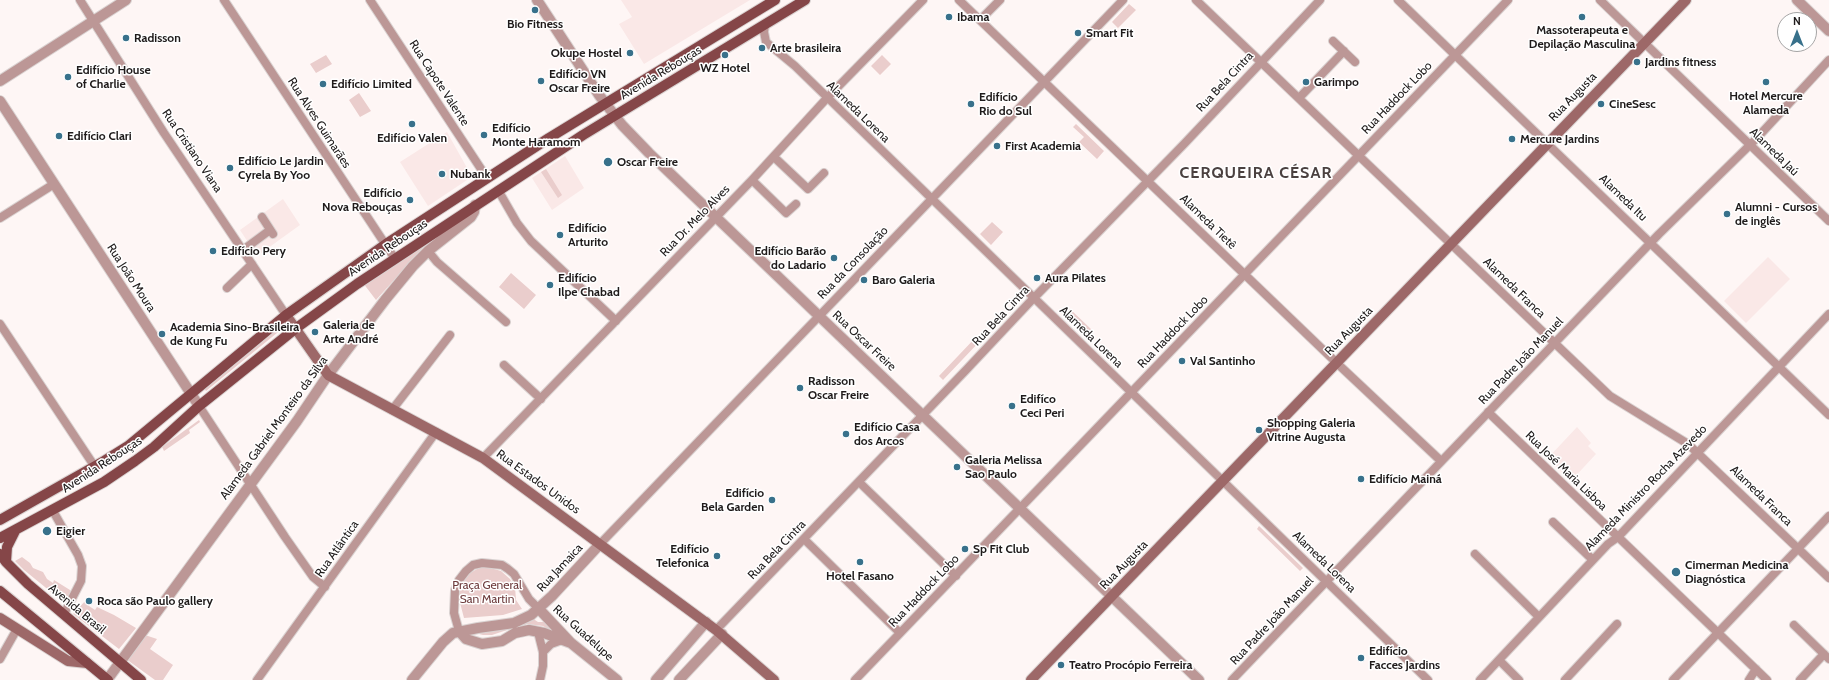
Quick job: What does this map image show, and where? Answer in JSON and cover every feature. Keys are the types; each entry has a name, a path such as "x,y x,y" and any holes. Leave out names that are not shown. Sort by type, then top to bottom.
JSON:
{"main road":[{"name":"Avenida Rebouças","path":"2,518 94,467 128,446 190,392 286,315 317,291 386,244 606,103 775,0"},
{"name":"Avenida Rebouças","path":"0,538 53,511 104,482 135,461 154,447 199,406 295,329 352,287 475,205 615,115 805,0"},
{"name":"Rua Augusta","path":"1031,680 1450,243 1686,0"},
{"name":"Rua Estados Unidos","path":"286,315 328,375 483,458 706,622 774,680"},
{"path":"3,558 15,531"},
{"name":"Avenida Brasil","path":"3,558 28,584 141,680"},
{"path":"0,591 107,680"},
{"path":"0,618 68,661 87,663"}],"street":[{"name":"Rua Cristiano Viana","path":"80,0 164,133 286,315"},
{"path":"0,81 126,0"},
{"name":"Rua Alves Guimarães","path":"224,0 386,244 394,259"},
{"name":"Rua Capote Valente","path":"370,0 487,178"},
{"name":"Rua Oscar Freire","path":"537,0 606,103 649,153 1199,680"},
{"name":"Rua Dr. Melo Alves","path":"483,458 715,216 774,158 827,98 923,0"},
{"name":"Alameda Tietê","path":"959,0 1441,461"},
{"path":"980,20 1000,0"},
{"name":"Rua da Consolação","path":"600,544 1123,0"},
{"name":"Alameda Franca","path":"1196,0 1610,396 1688,444 1829,578"},
{"name":"Rua Bela Cintra","path":"719,632 859,482 1320,0"},
{"name":"Alameda Itu","path":"1398,0 1652,242 1829,415"},
{"name":"Rua Haddock Lobo","path":"855,680 1508,0"},
{"name":"Alameda Jaú","path":"1600,0 1829,221"},
{"path":"1796,0 1829,31"},
{"name":"Alameda Lorena","path":"765,25 764,32 766,42 795,66 1428,680"},
{"path":"1333,41 1355,62"},
{"path":"1299,98 1344,51"},
{"name":"Rua Padre João Manuel","path":"1232,680 1554,343 1749,145 1829,60"},
{"name":"Rua João Moura","path":"0,101 250,484 313,577 324,587"},
{"path":"774,158 808,189 824,173"},
{"path":"752,180 786,213 796,204"},
{"path":"0,218 54,184"},
{"path":"498,190 517,223 531,241 616,321"},
{"name":"Alameda Gabriel Monteiro da Silva","path":"107,680 328,375 385,300 413,266 428,251 471,217 474,212 475,205"},
{"path":"243,250 272,232 262,217"},
{"path":"428,251 437,262 506,322"},
{"path":"227,288 252,264"},
{"name":"Alameda Ministro Rocha Azevedo","path":"1480,680 1502,663 1539,617 1608,544 1618,537 1829,314"},
{"path":"0,324 94,467"},
{"path":"392,410 450,335"},
{"path":"504,366 541,399"},
{"name":"Rua José Maria Lisboa","path":"1488,412 1767,680"},
{"name":"Rua Atlântica","path":"257,680 436,432"},
{"path":"859,482 956,576"},
{"path":"53,511 78,555 82,566 81,581 64,614"},
{"path":"1673,680 1829,516"},
{"path":"1553,522 1593,560"},
{"path":"804,540 900,633"},
{"name":"Rua Jamaica","path":"538,609 600,544"},
{"path":"1475,554 1539,617"},
{"path":"538,609 529,599 514,574 502,565 482,563 473,566 466,571 459,580 455,590 454,613 459,631 466,639 482,644 502,641 521,631 538,632 567,642"},
{"name":"Rua Guadelupe","path":"412,680 448,637 459,631 514,623 523,620 538,609 567,642 617,680"},
{"path":"656,680 706,622"},
{"path":"1565,680 1617,624"},
{"path":"1794,625 1827,656 1800,680"},
{"path":"0,658 17,629"},
{"path":"538,632 543,652 543,666 540,680"},
{"path":"679,680 719,632"},
{"path":"543,652 551,644 567,642"},
{"path":"1502,663 1519,680"},
{"path":"1749,680 1756,669"}],"shaded area":[{"path":"621,0 750,0 644,64 619,24 632,17"},
{"path":"447,132 471,175 470,178 428,206 400,162"},
{"path":"565,156 584,188 552,210 532,178"},
{"path":"283,199 300,225 257,256 240,230"},
{"path":"1768,257 1790,279 1746,323 1724,301"},
{"path":"1577,427 1591,443 1588,446 1596,454 1571,481 1548,458"}],"green space":[{"path":"1129,4 1136,10 1118,28 1112,22"},
{"path":"326,55 332,64 316,73 310,64"},
{"path":"882,55 891,64 880,75 871,66"},
{"path":"359,93 371,111 360,117 349,100"},
{"path":"1076,124 1104,151 1097,159 1079,142 1084,137 1073,127"},
{"path":"546,169 562,195 558,198 541,172"},
{"path":"992,222 1003,232 991,245 980,234"},
{"path":"435,234 422,249 376,300 363,283"},
{"path":"511,273 536,295 524,309 499,287"},
{"path":"1070,309 1093,331 1087,338 1063,316"},
{"path":"281,326 283,328 206,391 204,388"},
{"path":"977,336 981,340 943,380 939,376"},
{"path":"199,420 200,422 189,430 190,433 164,451 162,447"},
{"path":"1259,526 1303,568 1300,571 1257,529"},
{"path":"22,557 30,563 33,568 43,572 47,579 53,583 54,580 70,590 73,594 68,600 61,600 15,561"},
{"name":"Praça General San Martin","path":"487,567 501,571 510,579 515,587 516,600 522,609 503,615 464,618 459,599 459,587 470,573 479,568"},
{"path":"87,599 91,603 89,606 95,610 97,607 136,628 119,649 73,614"},
{"name":"Praça General San Martin","path":"532,618 538,622 544,622 555,633 543,626 527,624 492,635 483,635 471,632"},
{"path":"145,635 157,639 150,649 173,665 163,680 155,680 126,659"}],"place":[{"name":"Bio Fitness","path":"535,10"},
{"name":"Ibama","path":"949,17"},
{"name":"Massoterapeuta e Depilação Masculina","path":"1582,17"},
{"name":"Smart Fit","path":"1078,33"},
{"name":"Radisson","path":"126,38"},
{"name":"Arte brasileira","path":"762,48"},
{"name":"Okupe Hostel","path":"630,53"},
{"name":"WZ Hotel","path":"725,55"},
{"name":"Jardins fitness","path":"1637,62"},
{"name":"Edifício House of Charlie","path":"68,77"},
{"name":"Edifício VN Oscar Freire","path":"541,81"},
{"name":"Garimpo","path":"1306,82"},
{"name":"Hotel Mercure Alameda","path":"1766,82"},
{"name":"Edifício Limited","path":"323,84"},
{"name":"Edifício Rio do Sul","path":"971,104"},
{"name":"CineSesc","path":"1601,104"},
{"name":"Edifício Valen","path":"412,124"},
{"name":"Edifício Monte Haramom","path":"484,135"},
{"name":"Edifício Clari","path":"59,136"},
{"name":"Mercure Jardins","path":"1512,139"},
{"name":"First Academia","path":"997,146"},
{"name":"Oscar Freire","path":"608,162"},
{"name":"Edifício Le Jardin Cyrela By Yoo","path":"230,168"},
{"name":"Nubank","path":"442,174"},
{"name":"Edifício Nova Rebouças","path":"410,200"},
{"name":"Alumni - Cursos de inglês","path":"1727,214"},
{"name":"Edifício Arturito","path":"560,235"},
{"name":"Edifício Pery","path":"213,251"},
{"name":"Edifício Barão do Ladario","path":"834,258"},
{"name":"Aura Pilates","path":"1037,278"},
{"name":"Baro Galeria","path":"864,280"},
{"name":"Edifício Ilpe Chabad","path":"550,285"},
{"name":"Galeria de Arte André","path":"315,332"},
{"name":"Academia Sino-Brasileira de Kung Fu","path":"162,334"},
{"name":"Val Santinho","path":"1182,361"},
{"name":"Radisson Oscar Freire","path":"800,388"},
{"name":"Edifíco Ceci Peri","path":"1012,406"},
{"name":"Shopping Galeria Vitrine Augusta","path":"1259,430"},
{"name":"Edifício Casa dos Arcos","path":"846,434"},
{"name":"Galeria Melissa Sao Paulo","path":"957,467"},
{"name":"Edifício Mainá","path":"1361,479"},
{"name":"Edifício Bela Garden","path":"772,500"},
{"name":"Eigier","path":"47,531"},
{"name":"Sp Fit Club","path":"965,549"},
{"name":"Edifício Telefonica","path":"717,556"},
{"name":"Hotel Fasano","path":"860,562"},
{"name":"Cimerman Medicina Diagnóstica","path":"1676,572"},
{"name":"Roca são Paulo gallery","path":"89,601"},
{"name":"Edifício Facces Jardins","path":"1361,658"},
{"name":"Teatro Procópio Ferreira","path":"1061,665"}],"district":[{"name":"CERQUEIRA CÉSAR","path":"1256,173"}]}
